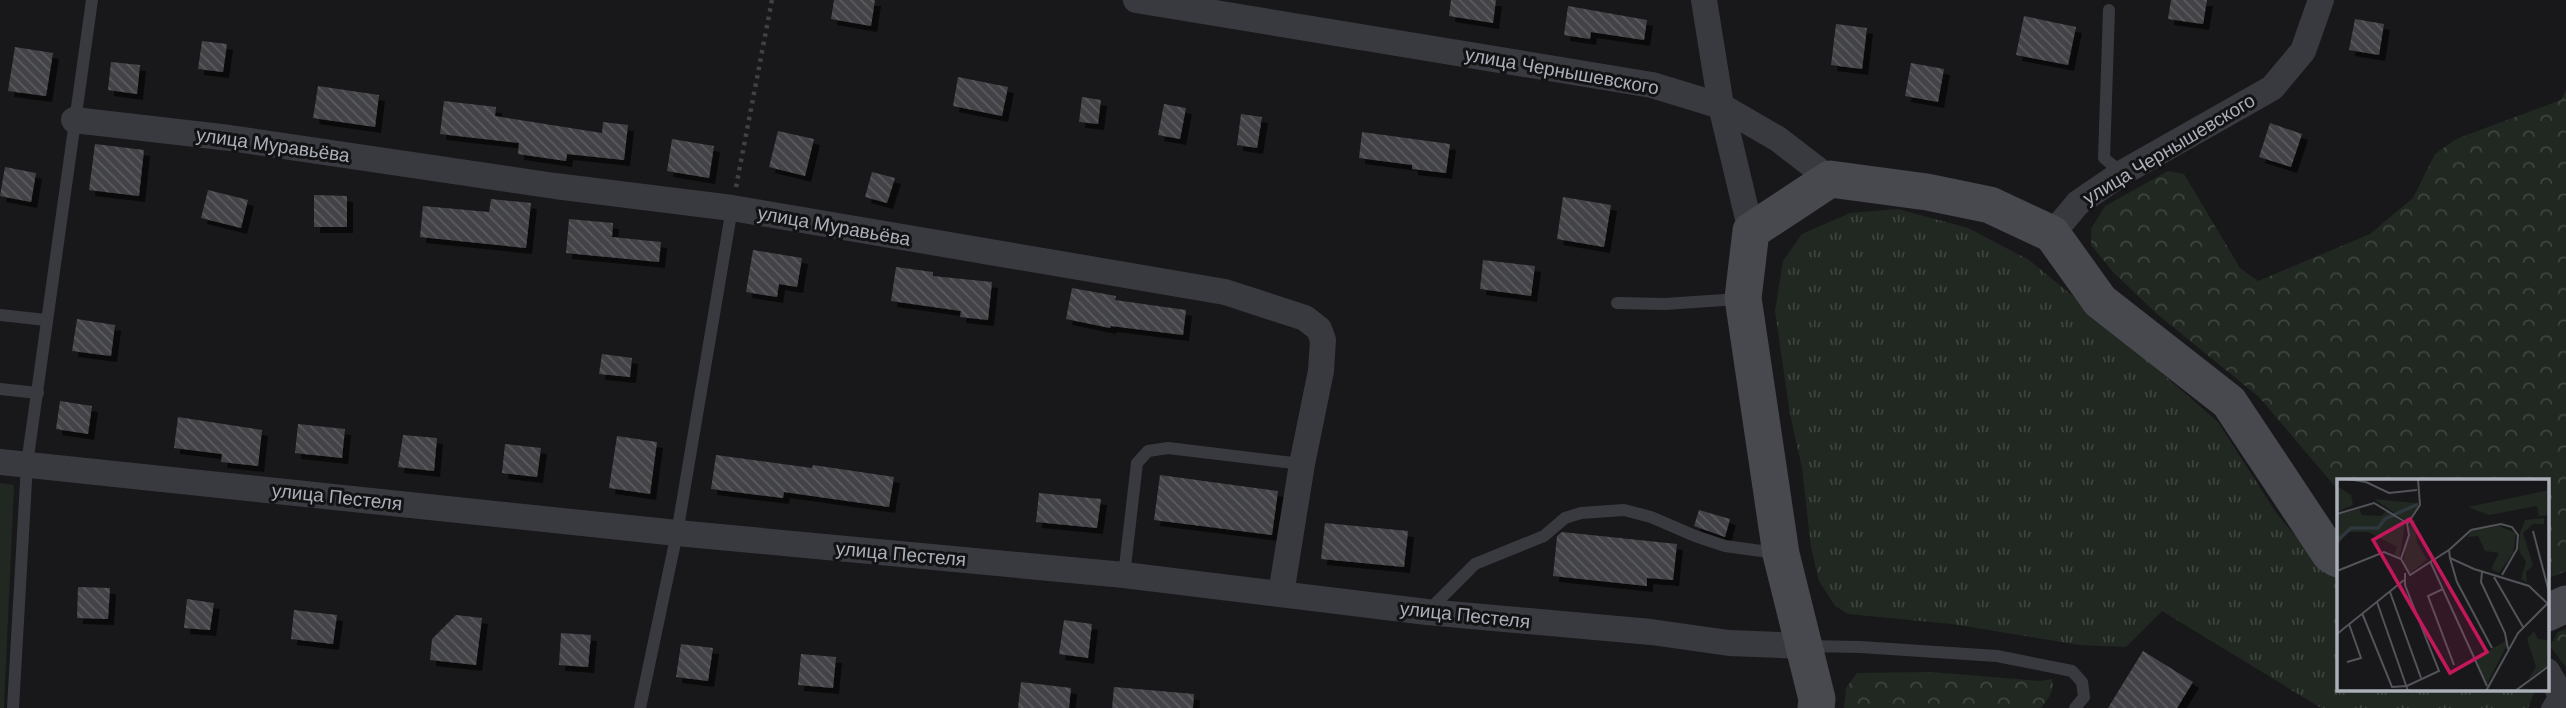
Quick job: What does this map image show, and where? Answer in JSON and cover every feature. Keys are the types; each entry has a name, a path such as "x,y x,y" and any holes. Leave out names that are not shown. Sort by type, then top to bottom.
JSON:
{"main road":[{"path":"1816,708 1781,554 1743,298 1751,231 1830,179"},
{"name":"улица Чернышевского","path":"1830,179 1927,192 1990,205 2052,234"},
{"path":"2052,234 2100,301 2229,402 2330,554 2337,558"},
{"path":"2548,613 2566,604"}],"street":[{"name":"улица Чернышевского","path":"1136,0 1652,85 1721,106 1778,139 1830,179"},
{"path":"1704,0 1721,106 1751,231"},
{"name":"улица Чернышевского","path":"2052,234 2077,203 2122,173 2272,88 2303,51 2321,0"},
{"name":"улица Муравьёва","path":"74,120 230,138 555,186 732,208 1225,292 1305,318 1319,329 1322,340 1321,371 1302,464 1281,594"},
{"name":"улица Пестеля","path":"0,462 677,533 1124,576 1427,612 1651,632 1729,643 1802,646"}],"lane":[{"path":"13,708 27,464 92,0"},
{"path":"2109,10 2103,150 2104,158 2122,173"},
{"path":"640,708 677,533 732,208"},
{"path":"1617,303 1665,304 1743,298"},
{"path":"0,315 46,320"},
{"path":"0,389 38,393"},
{"path":"1124,576 1137,463 1148,451 1168,448 1302,464"},
{"path":"1427,612 1475,564 1544,536 1565,518 1581,513 1624,510 1651,517 1695,537 1725,546 1781,554"},
{"path":"1802,646 1997,656 2071,671 2082,682 2084,697 2076,708"}],"path":[{"path":"732,208 772,0"}],"green space":[{"path":"2566,90 2566,571 2548,579 2548,479 2337,479 2337,489 2259,397 2157,314 2114,273 2091,245 2091,229 2105,206 2168,171 2184,174 2240,268 2258,281 2370,234 2413,198 2435,154 2456,139 2561,100"},
{"path":"1898,209 1968,228 2029,260 2218,422 2277,514 2318,563 2337,576 2337,690 2536,690 2528,708 2321,708 2162,611 2126,647 2080,645 1952,624 1848,614 1835,606 1819,581 1811,547 1802,468 1790,414 1775,311 1783,261 1802,234 1850,213"},
{"path":"0,483 14,485 4,708 0,708"},
{"path":"2566,629 2566,667 2550,646 2558,632"},
{"path":"1932,672 2041,681 2052,679 2053,687 2041,708 1844,708 1846,688 1857,673"}],"building":[{"path":"834,0 875,0 871,26 831,19"},
{"path":"1451,0 1496,0 1493,23 1449,16"},
{"path":"2171,0 2207,0 2203,24 2168,19"},
{"path":"1568,6 1647,20 1644,40 1591,32 1590,39 1564,35"},
{"path":"2024,16 2076,27 2068,65 2016,55"},
{"path":"2355,19 2384,24 2379,55 2349,50"},
{"path":"1836,24 1867,28 1862,69 1831,65"},
{"path":"202,41 227,44 223,72 198,69"},
{"path":"15,47 53,53 46,96 8,91"},
{"path":"111,62 140,65 137,94 108,90"},
{"path":"1911,63 1944,69 1938,102 1905,96"},
{"path":"958,77 1008,87 1002,116 953,106"},
{"path":"318,86 379,95 375,127 313,118"},
{"path":"1082,97 1101,100 1098,124 1079,122"},
{"path":"444,101 496,107 495,116 602,133 603,122 628,125 624,160 567,154 566,161 518,154 519,143 440,134"},
{"path":"1164,104 1186,108 1180,139 1158,135"},
{"path":"1241,114 1262,117 1257,148 1237,145"},
{"path":"2270,123 2302,134 2291,167 2259,157"},
{"path":"778,131 814,139 805,176 769,167"},
{"path":"1362,132 1450,144 1446,173 1412,169 1412,165 1359,158"},
{"path":"672,139 714,146 709,178 667,171"},
{"path":"95,144 144,150 139,196 89,190"},
{"path":"5,167 36,173 31,202 0,196"},
{"path":"872,172 895,178 887,203 865,197"},
{"path":"208,190 248,200 241,228 201,218"},
{"path":"314,195 347,196 347,227 314,227"},
{"path":"1563,197 1611,205 1604,247 1557,239"},
{"path":"491,199 531,203 526,248 420,237 423,206 489,212"},
{"path":"569,219 613,223 612,237 661,242 659,262 566,253"},
{"path":"753,250 802,258 797,287 779,284 777,297 746,292"},
{"path":"1483,260 1535,266 1531,296 1480,289"},
{"path":"896,267 933,272 933,276 992,282 988,320 960,317 961,311 891,301"},
{"path":"1072,288 1116,296 1115,300 1186,310 1183,335 1110,328 1066,319"},
{"path":"77,319 115,325 111,356 72,351"},
{"path":"602,354 632,358 630,377 599,374"},
{"path":"60,401 92,406 88,434 56,429"},
{"path":"178,417 262,430 258,466 221,462 222,454 174,448"},
{"path":"298,424 345,429 342,458 295,453"},
{"path":"403,435 437,438 434,471 398,467"},
{"path":"617,436 657,442 650,494 609,488"},
{"path":"505,444 541,448 537,477 502,473"},
{"path":"716,455 894,477 889,507 784,492 783,498 711,489"},
{"path":"1160,475 1278,491 1272,535 1154,520"},
{"path":"1039,493 1101,499 1097,528 1036,522"},
{"path":"1699,510 1730,519 1725,537 1694,526"},
{"path":"1325,523 1408,531 1404,567 1321,559"},
{"path":"1562,532 1677,544 1673,580 1647,578 1647,586 1553,576 1557,536"},
{"path":"78,587 110,588 108,619 77,618"},
{"path":"187,599 214,603 210,630 184,628"},
{"path":"294,610 337,615 333,644 291,639"},
{"path":"456,615 482,618 476,665 430,660 432,639"},
{"path":"1064,620 1092,624 1088,658 1059,654"},
{"path":"561,633 591,635 588,667 559,665"},
{"path":"681,644 713,648 708,681 676,677"},
{"path":"2143,651 2193,682 2177,708 2108,708"},
{"path":"801,654 836,657 833,688 798,685"},
{"path":"1021,682 1071,688 1069,708 1018,708"},
{"path":"1114,687 1194,694 1193,708 1112,708"}]}
